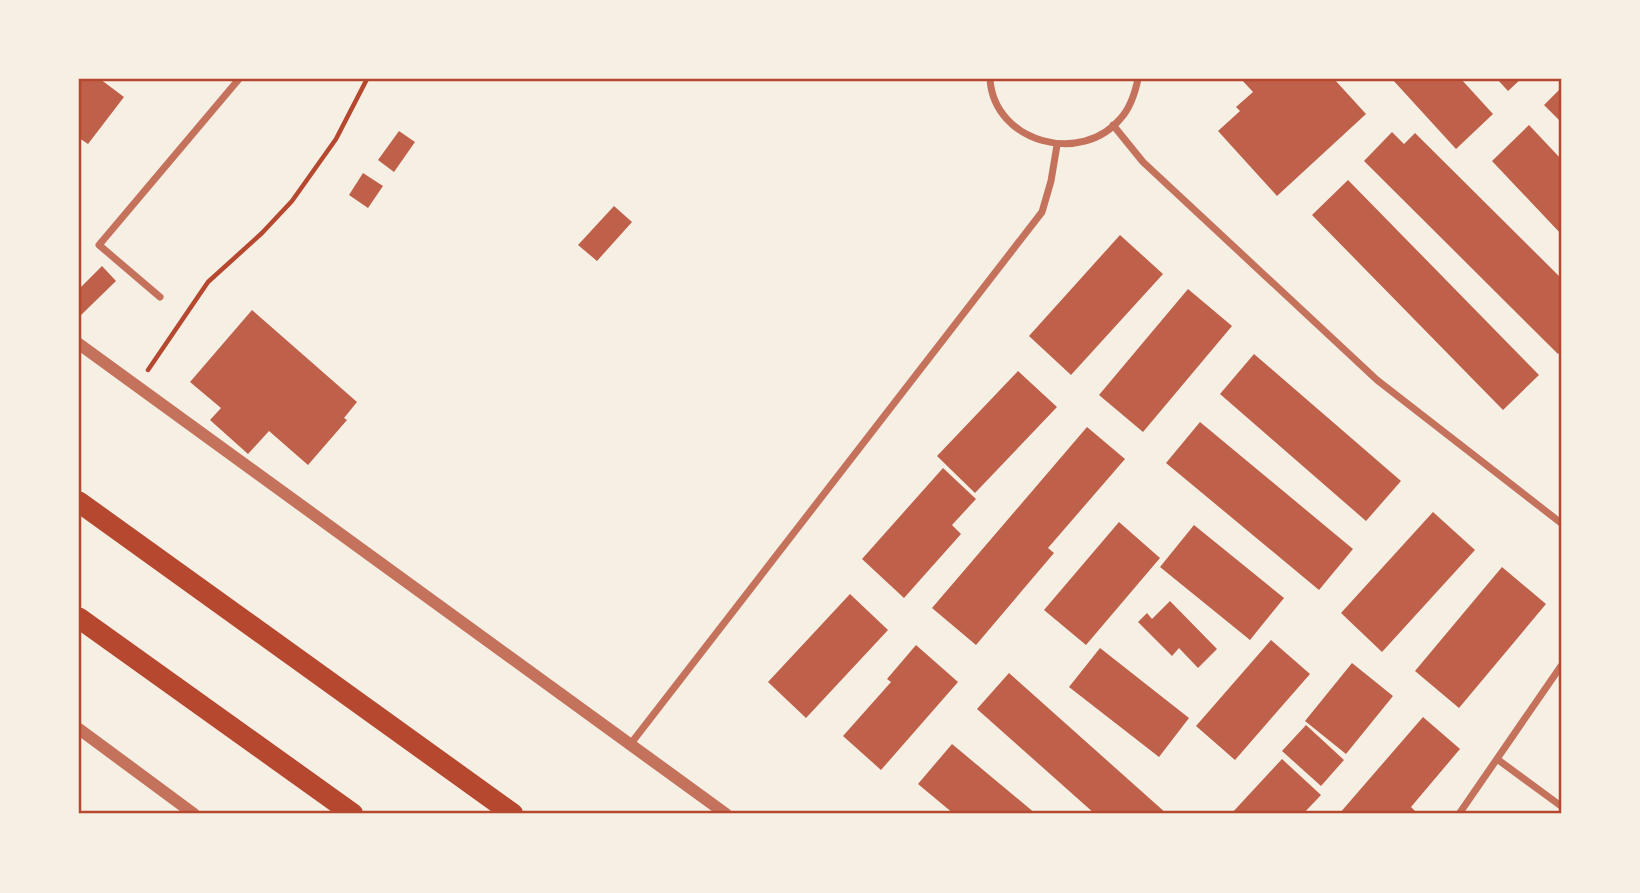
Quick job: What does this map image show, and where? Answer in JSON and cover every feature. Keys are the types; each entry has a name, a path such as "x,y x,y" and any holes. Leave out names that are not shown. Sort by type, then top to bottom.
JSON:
{"highway":[{"path":"79,502 513,814"},
{"path":"79,618 353,814"}],"street":[{"path":"160,298 99,245 239,79"},
{"path":"990,79 999,108 1014,126 1034,139 1057,145 1081,143 1103,134 1121,119 1133,98 1138,79"},
{"path":"1113,125 1143,162 1377,380 1561,523"},
{"path":"629,746 1042,212 1057,145"},
{"path":"79,344 726,814"},
{"path":"1460,814 1561,666"},
{"path":"79,729 194,814"},
{"path":"1497,760 1561,806"}],"path":[{"path":"137,386 208,282 262,233 292,201 336,139 367,79"}],"building":[{"path":"79,79 100,79 124,97 88,144 79,138"},
{"path":"1241,79 1334,79 1366,114 1277,196 1218,131 1240,111 1236,107 1253,92"},
{"path":"1392,79 1461,79 1493,114 1456,149"},
{"path":"1497,79 1521,79 1508,91"},
{"path":"1561,88 1561,122 1544,105"},
{"path":"1529,125 1561,159 1561,234 1492,161"},
{"path":"399,131 415,142 394,172 378,160"},
{"path":"1392,132 1404,144 1415,133 1561,278 1561,351 1558,354 1364,161"},
{"path":"363,173 383,186 368,208 349,195"},
{"path":"1348,180 1539,375 1503,410 1312,215"},
{"path":"614,206 632,222 597,261 578,245"},
{"path":"1120,235 1163,274 1071,375 1029,336"},
{"path":"102,266 116,281 79,317 79,289"},
{"path":"1188,289 1232,326 1143,432 1099,395"},
{"path":"252,310 357,402 344,418 347,420 308,465 269,431 248,454 210,420 221,408 190,382"},
{"path":"1254,354 1401,481 1366,521 1220,394"},
{"path":"1018,371 1057,407 975,493 937,456"},
{"path":"1200,422 1353,549 1319,590 1166,463"},
{"path":"1087,427 1125,459 1048,548 1054,553 976,645 932,608"},
{"path":"943,468 976,499 952,525 961,534 904,598 862,559"},
{"path":"1433,512 1475,550 1382,652 1341,613"},
{"path":"1119,522 1160,558 1086,645 1044,610"},
{"path":"1194,525 1284,598 1250,640 1160,567"},
{"path":"1502,567 1546,604 1459,708 1415,671"},
{"path":"850,594 888,630 806,718 768,682"},
{"path":"1170,601 1217,649 1198,668 1179,648 1172,656 1138,622 1147,613 1152,619"},
{"path":"1271,640 1310,674 1235,760 1196,726"},
{"path":"916,645 958,682 881,770 843,736 891,682 887,679"},
{"path":"1100,648 1189,718 1159,757 1069,687"},
{"path":"1352,663 1393,696 1346,754 1305,721"},
{"path":"1009,673 1167,814 1095,814 977,709"},
{"path":"1423,717 1460,749 1411,807 1415,811 1412,814 1339,814"},
{"path":"1306,725 1344,760 1321,786 1282,751"},
{"path":"952,744 1036,814 954,814 918,784"},
{"path":"1282,759 1321,795 1303,814 1231,814"}]}
